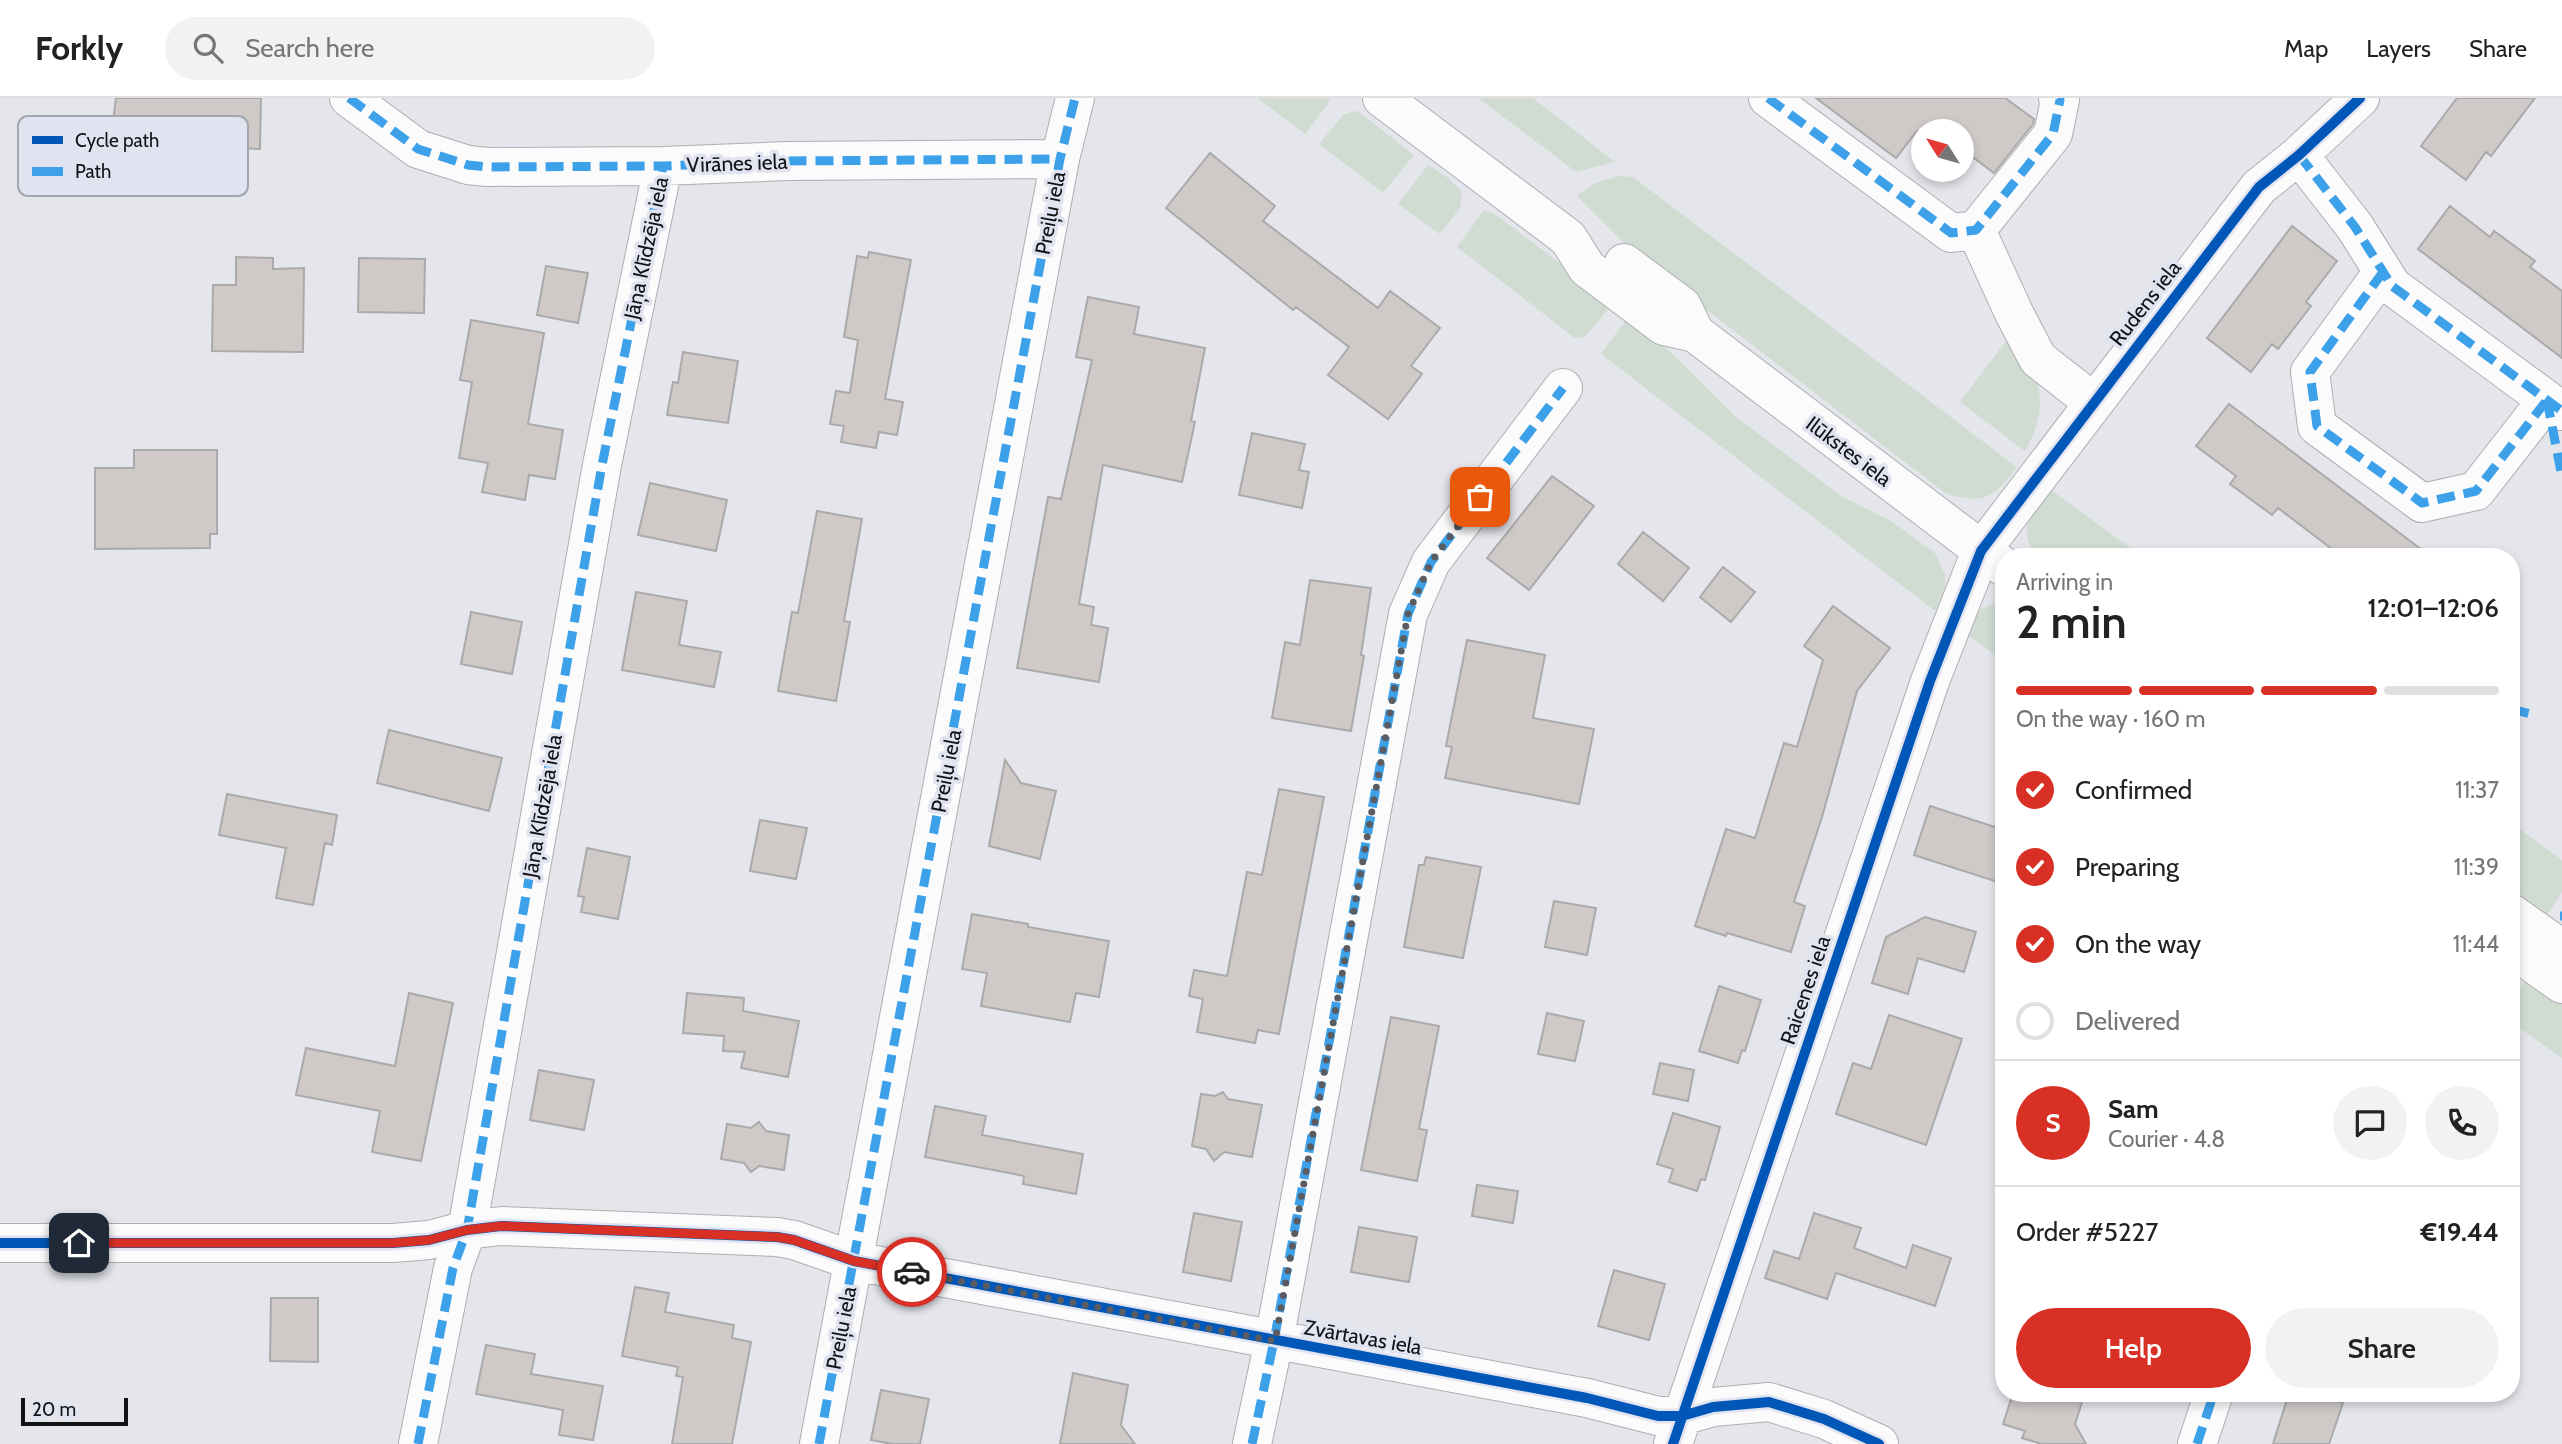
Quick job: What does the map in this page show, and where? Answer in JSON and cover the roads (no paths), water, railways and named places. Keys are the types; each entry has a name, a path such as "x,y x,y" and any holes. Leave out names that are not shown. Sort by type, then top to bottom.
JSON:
{"street":[{"name":"Virānes iela","path":"349,98 418,149 468,165 487,167 1060,159"},
{"name":"Preiļu iela","path":"819,1444 1060,159 1075,98"},
{"name":"Ilūkstes iela","path":"1382,98 1568,238 1605,249 1682,306 1695,333 1992,559"},
{"path":"1768,98 1951,233 1976,230 2053,134 2060,100 2058,98"},
{"name":"Rudens iela","path":"1999,548 2093,402 2259,187 2299,155 2360,98"},
{"path":"2299,155 2355,227 2392,286 2555,405 2476,491 2422,503 2318,426 2311,372 2383,272"},
{"name":"Jāņa Klīdzēja iela","path":"418,1444 453,1268 467,1230 602,465 663,166"},
{"path":"1976,230 2038,359 2093,402"},
{"path":"1252,1444 1275,1341 1408,614 1431,562 1563,388"},
{"name":"Raicenes iela","path":"1677,1430 1930,681 1992,559"},
{"path":"2520,919 2562,949"},
{"path":"2520,954 2562,984"},
{"name":"Zvārtavas iela","path":"0,1243 393,1243 429,1240 467,1230 501,1226 777,1237 794,1240 854,1261 1587,1398 1658,1416 1677,1430 1713,1407 1769,1402 1824,1419 1879,1444"},
{"path":"2197,1444 2211,1402"}]}
